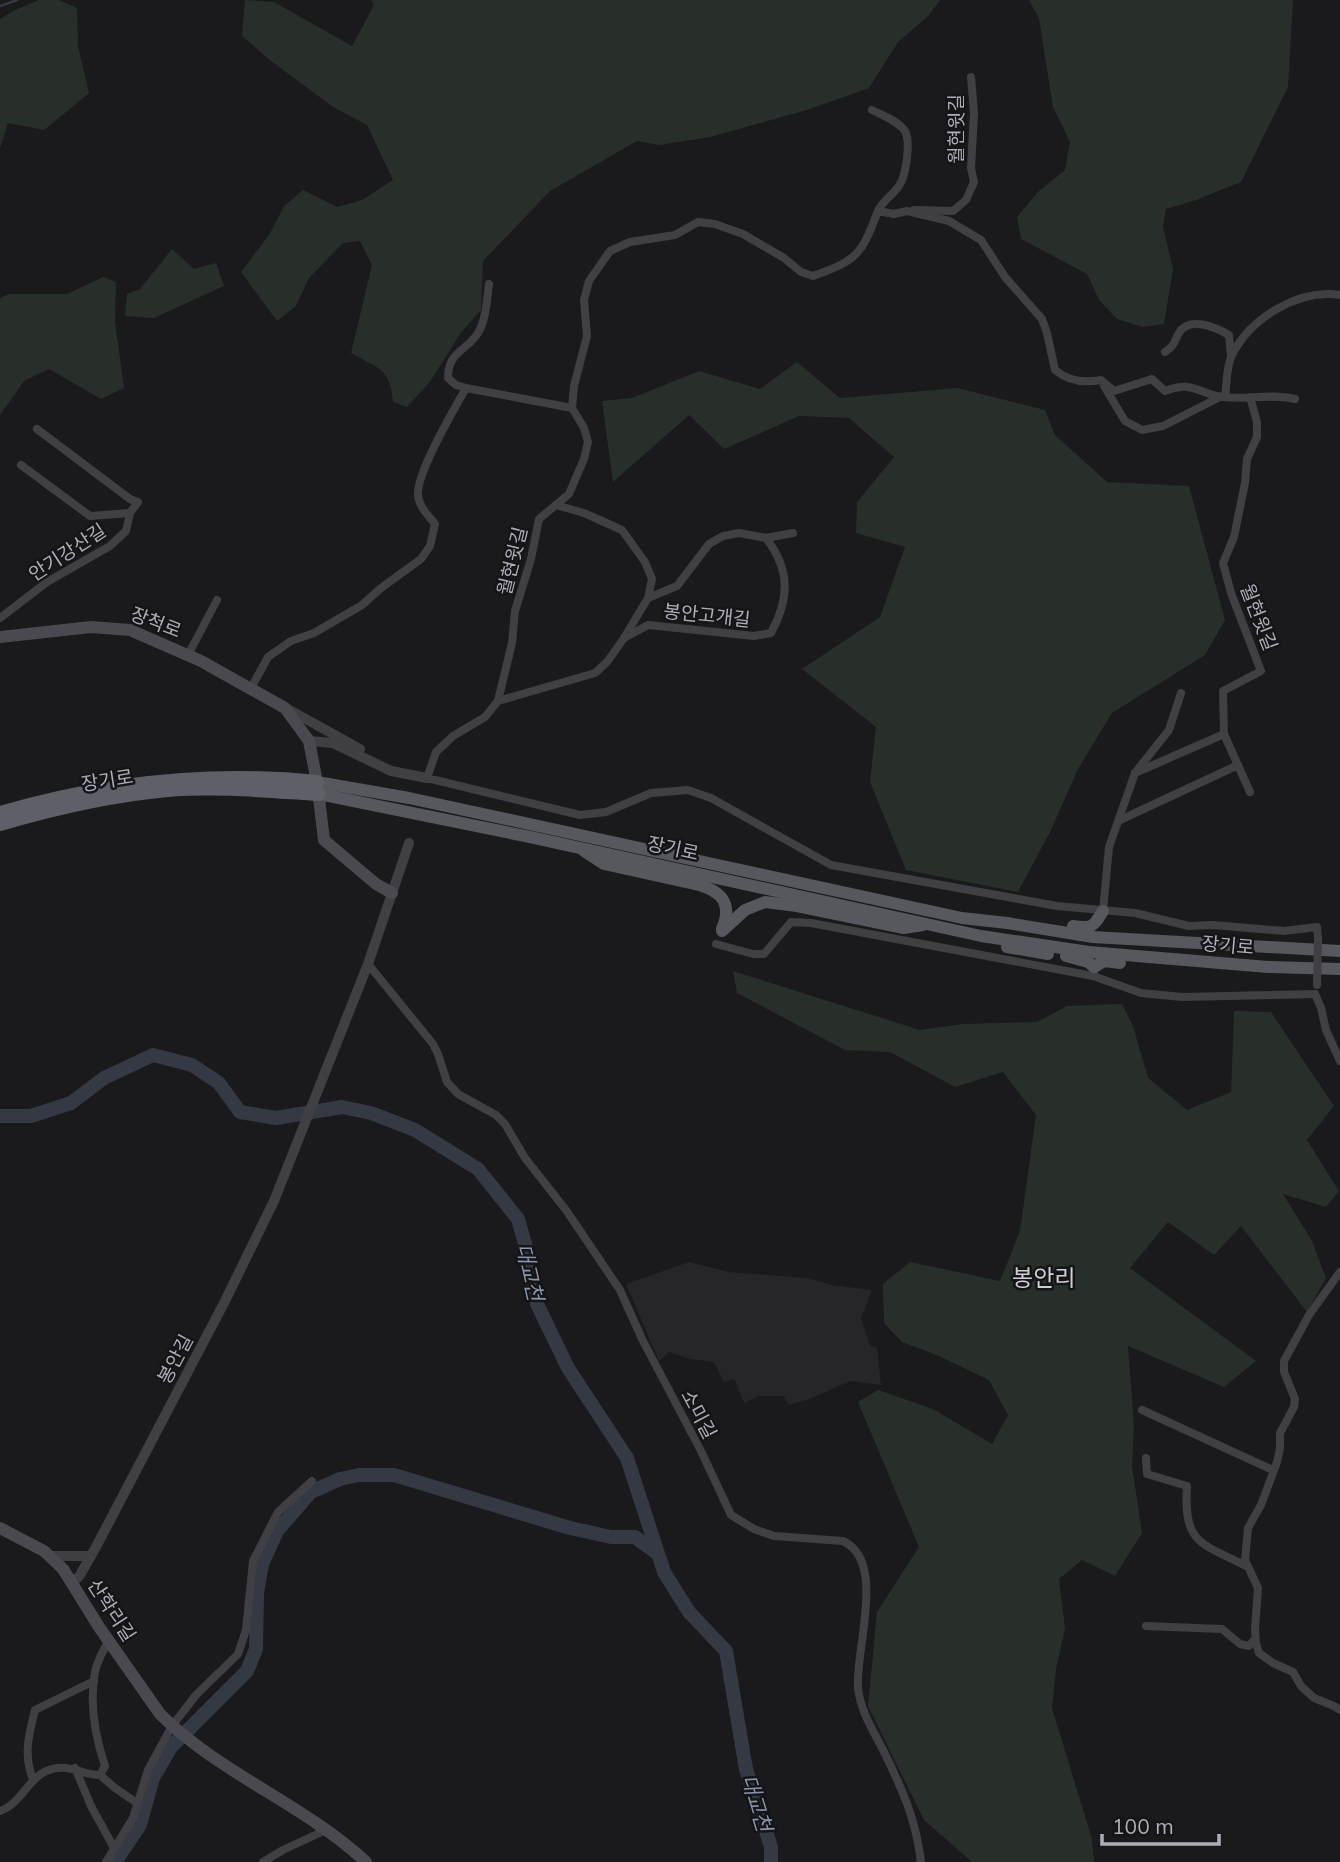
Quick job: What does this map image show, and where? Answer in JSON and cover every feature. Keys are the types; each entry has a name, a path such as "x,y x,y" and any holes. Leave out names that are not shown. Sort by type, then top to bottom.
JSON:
{"highway":[{"name":"장기로","path":"0,813 76,793 168,780 271,778 318,788"},
{"name":"장기로","path":"0,824 54,809 169,790 318,788"}],"main road":[{"name":"장척로","path":"0,637 115,627 143,634 188,655 285,708"},
{"path":"285,708 309,741 324,840 376,884 392,893"},
{"name":"장기로","path":"318,788 981,936 1089,952 1268,967 1340,969"},
{"name":"장기로","path":"318,788 409,798 962,918 1093,937 1340,951"},
{"path":"582,848 604,864 699,885 714,891 727,908 728,915 722,931 746,910 765,902 904,928 930,924"},
{"path":"1007,923 1017,916 1087,928 1095,925 1103,911"},
{"path":"1103,911 1108,930 1144,933 1160,942"},
{"path":"981,936 1001,946 1076,958 1088,962 1094,972 1104,961 1251,973 1268,967"},
{"name":"산학리길","path":"0,1528 50,1556 63,1569 108,1641 160,1714 178,1731 225,1765 328,1829 366,1862"}],"street":[{"name":"월현윗길","path":"878,211 894,214 925,209 953,211 970,193 974,182 971,168 974,113 971,77"},
{"path":"489,284 487,304 478,333 448,365 448,378 456,385 466,388 572,408 574,386 587,336 584,300 589,281 610,251 630,242 675,235 698,222 715,224 743,234 784,258 801,272 813,276 857,256 866,243 883,200 900,185 905,173 905,132 895,122 872,110"},
{"name":"월현윗길","path":"908,211 948,221 981,240 1005,277 1042,319 1048,332 1055,370 1063,376 1079,381 1101,380 1114,391 1152,379 1165,391 1184,386 1222,397"},
{"path":"1231,356 1255,326 1288,302 1321,294 1340,295"},
{"path":"1165,352 1175,345 1185,327 1209,326 1229,335 1231,356 1222,397"},
{"path":"1101,380 1125,421 1142,430 1163,426 1222,397 1281,395 1295,399"},
{"path":"251,688 268,656 291,641 314,633 362,605 421,559 434,535 435,524 422,508 418,496 419,485 427,462 466,388"},
{"name":"월현윗길","path":"1224,734 1223,691 1261,671 1261,665 1231,593 1223,562 1234,537 1247,459 1257,437 1250,397"},
{"name":"월현윗길","path":"498,701 512,643 515,611 531,559 539,519 569,494 588,442 584,428 572,408"},
{"name":"안기강산길","path":"0,618 47,582 110,546 126,531 130,513 138,502 130,499 37,429"},
{"path":"21,465 90,516 130,513"},
{"path":"556,505 584,513 622,530 645,562 652,579 648,598"},
{"name":"봉안고개길","path":"498,701 595,673 607,662 624,638 648,598 677,586 709,544 723,536 738,533 766,538 793,533"},
{"name":"봉안고개길","path":"624,638 648,625 754,636 771,633 782,608 786,580 779,554 766,538"},
{"path":"188,655 217,600"},
{"path":"1103,911 1109,847 1135,773 1169,730 1181,693"},
{"path":"428,778 436,752 453,736 485,717 498,701"},
{"path":"285,708 352,744 391,771"},
{"path":"1135,773 1224,734 1250,792"},
{"path":"309,741 336,744 391,771 580,815 606,812 651,793 688,790 711,798 831,865 1057,906 1135,913 1189,926 1213,925 1284,931 1317,927 1316,990 1326,1030 1340,1061"},
{"path":"1120,820 1238,765"},
{"path":"368,964 409,843"},
{"path":"716,944 753,954 764,954 791,922 811,923 1094,972 1141,993 1182,997 1316,990"},
{"name":"봉안길","path":"72,1584 91,1556 244,1264 274,1201 368,964"},
{"name":"소미길","path":"368,964 433,1044 452,1089 496,1115 505,1124 525,1158 566,1210 620,1290 731,1515 754,1530 774,1536 843,1541 853,1546 860,1554 867,1605 858,1661 860,1706 896,1777 915,1822 921,1862"},
{"path":"1340,1272 1310,1315 1284,1361 1284,1372 1295,1399 1294,1407 1280,1433 1280,1448 1273,1471 1261,1505 1248,1528 1245,1546 1246,1566 1258,1588 1255,1639 1259,1653 1293,1672 1307,1693 1340,1710"},
{"path":"1142,1410 1273,1471"},
{"path":"1146,1458 1147,1474 1187,1486 1186,1507 1189,1523 1198,1542 1246,1566"},
{"path":"106,1862 133,1818 148,1770 178,1731 196,1695 238,1654 246,1630 253,1561 278,1512 312,1481"},
{"path":"50,1556 91,1556"},
{"path":"1146,1626 1222,1629 1240,1644 1249,1646 1255,1639"},
{"path":"100,1775 106,1766 96,1739 94,1681 95,1670 108,1641"},
{"path":"33,1779 29,1769 27,1738 35,1710 94,1681"},
{"path":"0,1811 19,1797 33,1779 53,1769 75,1768 88,1775 100,1775 137,1803"},
{"path":"75,1768 91,1806 114,1848"},
{"path":"263,1862 328,1829"}],"shaded area":[{"path":"39,0 59,0 77,8 78,46 89,93 44,130 8,123 0,148 0,19"},
{"path":"245,0 274,2 352,46 374,5 371,0 940,0 928,16 898,42 869,88 807,110 710,137 659,145 637,141 550,191 483,261 481,310 460,334 430,382 407,407 393,402 389,382 381,371 351,353 372,265 360,241 343,243 309,278 296,306 277,321 241,272 269,235 284,206 303,190 337,207 362,200 393,180 367,125 333,107 242,36"},
{"path":"1029,0 1293,0 1288,87 1241,182 1166,209 1163,227 1173,269 1164,324 1143,327 1117,319 1099,300 1087,274 1021,239 1017,217 1038,192 1065,170 1070,142 1053,107 1039,19"},
{"path":"172,249 194,269 216,263 224,286 154,318 125,316 127,294 140,289"},
{"path":"103,277 116,282 115,322 124,388 101,399 49,369 24,381 0,415 0,298 9,294 67,294"},
{"path":"797,362 840,398 958,388 1045,410 1055,435 1107,482 1189,486 1225,620 1205,655 1112,713 1078,769 1050,832 1018,892 906,870 870,782 876,727 802,669 880,617 905,547 856,533 857,502 894,457 849,418 799,416 724,449 689,415 613,482 602,401 632,398 699,371 760,389"},
{"path":"733,971 920,1030 963,1024 1037,1022 1067,1006 1122,1004 1133,1026 1148,1078 1187,1110 1231,1092 1234,1011 1271,1012 1334,1106 1307,1140 1339,1191 1326,1207 1283,1194 1312,1241 1326,1278 1307,1312 1241,1226 1214,1255 1168,1222 1130,1268 1256,1361 1224,1387 1128,1346 1134,1428 1132,1466 1142,1533 1115,1576 1082,1560 1059,1579 1065,1628 1056,1669 1052,1708 1092,1839 1094,1862 972,1862 924,1820 868,1706 877,1612 919,1547 858,1402 878,1390 933,1409 992,1444 1008,1415 989,1380 902,1342 884,1323 883,1284 910,1262 1000,1281 1020,1231 1036,1115 1003,1072 955,1087 890,1052 845,1050 737,993"},
{"path":"689,1262 729,1272 808,1278 831,1285 872,1290 861,1318 870,1345 877,1348 881,1385 850,1381 810,1399 789,1405 783,1396 759,1396 744,1403 734,1379 724,1382 714,1362 690,1359 669,1352 659,1361 626,1284"}],"waterway":[{"path":"0,6 17,0"},
{"name":"대교천","path":"0,1116 31,1116 71,1103 104,1078 153,1055 192,1065 219,1083 240,1112 276,1118 342,1107 371,1113 415,1130 478,1169 518,1219 529,1258 537,1304 568,1368 627,1458 664,1572 689,1612 726,1651 746,1769 771,1847 771,1862"},
{"path":"115,1862 140,1825 153,1778 171,1747 247,1671 256,1649 257,1593 262,1564 277,1531 311,1492 340,1479 359,1475 394,1475 570,1528 611,1537 635,1537 657,1553"}],"district":[{"name":"봉안리","path":"1044,1277"}]}
